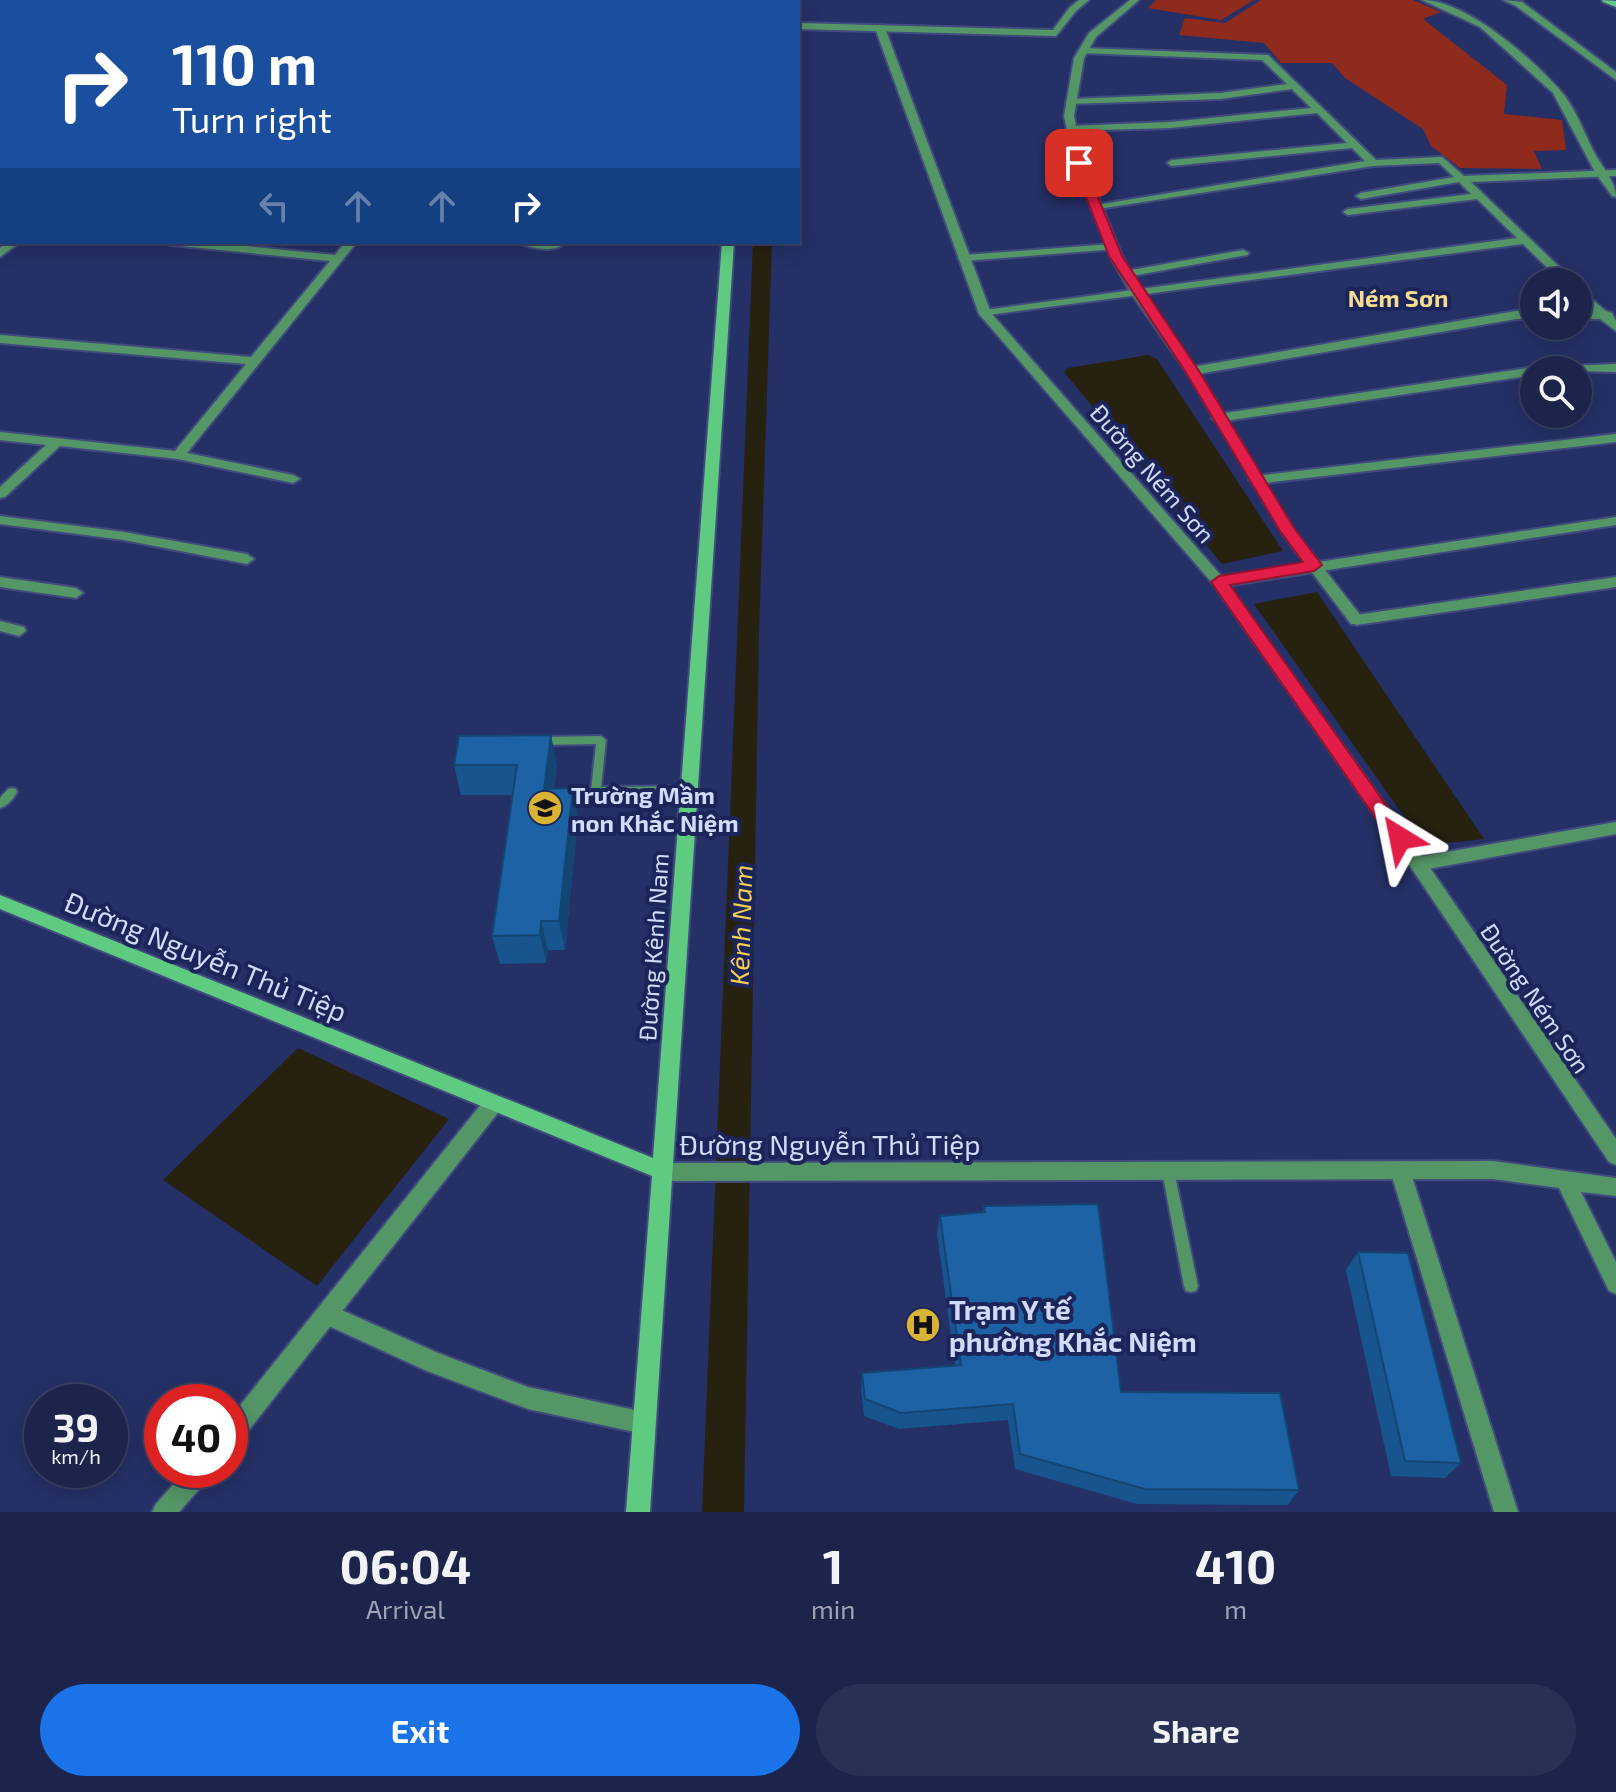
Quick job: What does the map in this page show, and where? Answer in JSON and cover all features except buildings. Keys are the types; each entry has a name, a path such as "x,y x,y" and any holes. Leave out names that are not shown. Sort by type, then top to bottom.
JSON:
{"main road":[{"path":"1606,0 1616,4"},
{"name":"Đường Kênh Nam","path":"638,1512 728,244"},
{"name":"Đường Nguyễn Thủ Tiệp","path":"0,902 662,1172"}],"street":[{"path":"800,26 1056,33 1073,9 1085,0"},
{"path":"1135,0 1092,35 1083,51 1069,116 1079,163 1112,247 1137,293 1192,371 1288,531 1356,620 1616,582"},
{"path":"1426,0 1483,25 1557,92 1601,174 1616,194"},
{"path":"1507,0 1519,4 1616,77"},
{"name":"Đường Ném Sơn","path":"880,28 985,314 1219,582 1418,864 1616,1156"},
{"path":"1083,51 1265,57 1373,163"},
{"path":"1071,102 1220,96 1293,86"},
{"path":"1071,129 1170,125 1318,110"},
{"path":"1172,163 1355,145"},
{"path":"1096,208 1373,163 1442,160 1554,268"},
{"path":"1361,196 1461,179 1616,173"},
{"path":"1348,212 1479,196"},
{"path":"985,314 1524,240"},
{"path":"191,244 336,258"},
{"path":"178,455 349,244"},
{"path":"540,244 555,246"},
{"path":"964,258 1112,247"},
{"path":"1126,274 1243,253"},
{"path":"1592,302 1610,315 1616,327"},
{"path":"1192,371 1520,315"},
{"path":"0,339 255,361"},
{"path":"1592,369 1616,368"},
{"path":"1218,418 1520,373"},
{"path":"0,436 178,455 293,479"},
{"path":"1256,480 1616,438"},
{"path":"0,494 57,442"},
{"path":"0,520 124,536 247,559"},
{"path":"1219,582 1616,521"},
{"path":"0,582 76,593"},
{"path":"0,626 19,631"},
{"path":"1418,864 1616,828"},
{"path":"248,1414 493,1104"},
{"path":"1400,1170 1506,1512"},
{"name":"Đường Nguyễn Thủ Tiệp","path":"662,1172 1493,1170 1616,1187"},
{"path":"1565,1180 1616,1284"},
{"path":"328,1315 435,1363 528,1398 644,1423"},
{"path":"164,1512 185,1488"}],"lane":[{"path":"527,741 601,740 596,791 689,790"},
{"path":"0,804 12,792"},
{"path":"1168,1171 1191,1286"}],"shaded area":[{"path":"1156,0 1254,0 1221,20 1148,8"},
{"path":"1261,0 1413,0 1441,12 1423,19 1507,85 1504,114 1562,120 1566,150 1534,151 1542,169 1460,168 1431,146 1423,129 1345,78 1332,63 1281,63 1264,43 1179,35 1185,18 1225,23"}],"water":[{"name":"Kênh Nam","path":"753,244 772,244 759,633 744,1512 702,1512"},
{"path":"1148,355 1157,359 1283,551 1222,564 1064,372 1068,368"},
{"path":"1317,592 1484,839 1430,845 1420,839 1254,604"},
{"path":"298,1048 449,1119 317,1286 163,1180"}],"place":[{"name":"Trường Mầm non Khắc Niệm","path":"545,808"},
{"name":"Trạm Y tế phường Khắc Niệm","path":"923,1325"}],"district":[{"name":"Ném Sơn","path":"1398,297"}],"route":[{"path":"1079,163 1116,256 1137,293 1192,371 1288,531 1314,565 1219,582 1400,838"}]}
